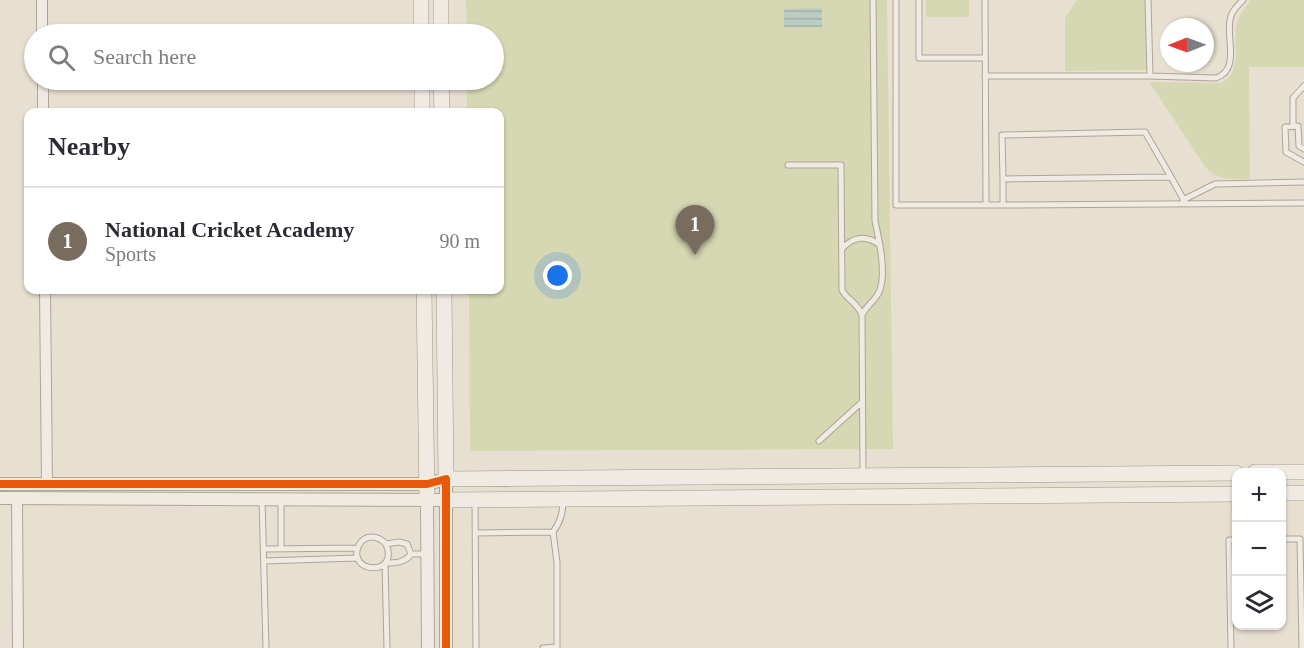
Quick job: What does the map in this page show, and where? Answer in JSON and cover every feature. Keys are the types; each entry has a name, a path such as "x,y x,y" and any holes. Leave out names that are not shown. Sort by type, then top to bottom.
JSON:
{"main road":[{"path":"421,0 422,24"},
{"path":"441,0 441,24"},
{"path":"422,90 422,108"},
{"path":"441,90 442,108"},
{"path":"424,294 427,500"},
{"path":"444,294 446,479 1232,473"},
{"path":"1286,472 1304,472"},
{"path":"1286,493 1304,493"},
{"path":"445,500 1232,494"}],"street":[{"path":"42,0 42,24"},
{"path":"43,90 43,108"},
{"path":"45,294 46,484"},
{"path":"0,484 427,484 446,479 446,648"},
{"path":"0,498 445,500"},
{"path":"16,498 18,648"},
{"path":"427,500 428,648"}],"lane":[{"path":"862,315 878,295 882,285 881,246 875,221 873,0"},
{"path":"896,0 896,205 1304,203"},
{"path":"919,0 919,58 985,58"},
{"path":"985,0 986,205"},
{"path":"1148,0 1150,76"},
{"path":"985,76 1216,78 1223,75 1230,63 1231,16 1242,0"},
{"path":"1293,126 1293,98 1304,86"},
{"path":"1304,148 1299,146 1298,126 1285,127 1286,152 1304,162"},
{"path":"1003,205 1002,135 1145,132 1184,202"},
{"path":"788,165 841,165 842,290 857,304 862,315 863,476"},
{"path":"1003,179 1171,177"},
{"path":"1184,202 1215,184 1304,182"},
{"path":"842,249 849,242 859,238 871,239 881,246"},
{"path":"819,441 862,402"},
{"path":"476,499 476,648"},
{"path":"543,648 557,648 557,562 553,532 563,508 562,499"},
{"path":"262,500 266,648"},
{"path":"281,500 281,549"},
{"path":"1231,648 1229,540 1236,540 1236,522"},
{"path":"476,533 553,532"},
{"path":"368,537 378,538 386,544 389,554 380,567 370,568 361,563 358,558 360,543 368,537"},
{"path":"1286,539 1300,539 1302,648"},
{"path":"386,544 399,542 407,544 411,554"},
{"path":"264,549 358,548"},
{"path":"411,554 427,554"},
{"path":"384,563 398,563 408,559 411,554"},
{"path":"264,561 358,558"},
{"path":"384,563 387,648"}],"green space":[{"path":"466,0 887,0 893,449 470,451 469,294 504,294 504,108 467,108 467,90 504,90 504,24 467,24"},
{"path":"926,0 969,0 969,17 926,17"},
{"path":"1077,0 1147,0 1148,70 1065,71 1065,18"},
{"path":"1251,0 1304,0 1304,67 1249,67 1250,179 1226,178 1206,168 1149,82 1221,83 1229,77 1235,63 1238,20"}],"shaded area":[{"path":"822,8 822,27 784,27 784,9"}],"cycle path":[{"path":"0,484 427,484 446,479 446,648"}],"place":[{"name":"National Cricket Academy","path":"695,255"}]}
